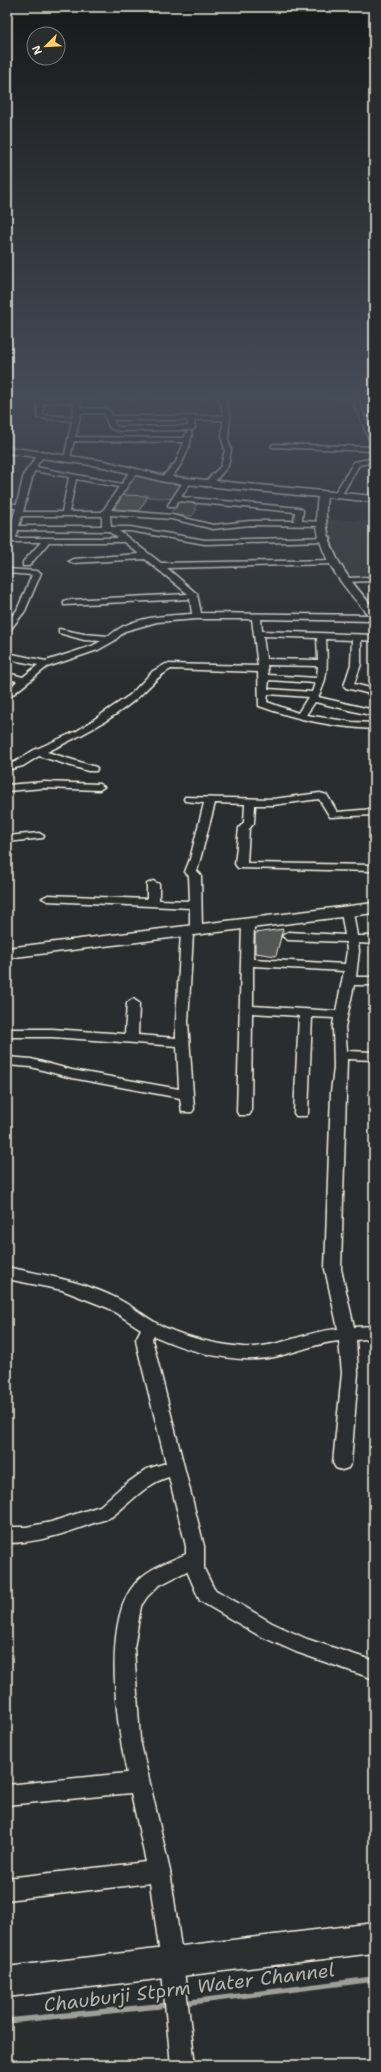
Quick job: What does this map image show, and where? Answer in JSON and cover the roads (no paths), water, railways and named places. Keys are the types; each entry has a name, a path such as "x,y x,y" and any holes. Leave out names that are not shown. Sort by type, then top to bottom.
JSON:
{"street":[{"path":"24,491 20,510 11,530 9,543 47,540 127,540"},
{"path":"65,514 70,491"},
{"path":"106,528 106,513 120,491"},
{"path":"168,517 181,491"},
{"path":"278,491 374,499"},
{"path":"337,496 340,491"},
{"path":"323,495 320,507 322,524 334,562 374,616"},
{"path":"176,499 298,510 298,524"},
{"path":"7,506 20,510 65,514 106,513 250,523 322,524"},
{"path":"168,517 213,527 250,523"},
{"path":"213,527 215,542"},
{"path":"11,530 106,528 130,529 195,541 215,542 327,540"},
{"path":"106,528 127,540 194,596 197,616"},
{"path":"26,564 47,540"},
{"path":"73,561 146,556"},
{"path":"157,566 334,562"},
{"path":"7,571 37,573 21,611 7,628"},
{"path":"346,580 374,579"},
{"path":"67,603 194,596"},
{"path":"7,696 24,680 47,664 95,648 111,639 122,629 156,619 197,616 374,616"},
{"path":"256,617 262,666 262,704 300,717 352,725 374,726"},
{"path":"62,631 84,637 111,639"},
{"path":"259,637 321,640 357,637 374,638"},
{"path":"357,637 356,664 349,686 374,692"},
{"path":"300,717 314,697 322,681 323,659 321,640"},
{"path":"7,656 47,664"},
{"path":"7,767 19,764 38,752 80,733 133,697 161,670 169,666 262,666 323,659"},
{"path":"262,666 322,681"},
{"path":"7,676 24,680"},
{"path":"262,691 314,697 374,713"},
{"path":"38,752 92,769"},
{"path":"7,788 44,786 99,787"},
{"path":"189,799 273,802 320,796 323,797 334,815 374,812"},
{"path":"187,1109 182,1022 196,905 195,874 192,872 210,800"},
{"path":"250,801 249,823 244,828 242,866 374,868"},
{"path":"7,839 39,836"},
{"path":"153,903 154,884"},
{"path":"48,898 196,905"},
{"path":"7,953 374,908"},
{"path":"342,1463 350,1373 347,1334 333,1269 340,1055 338,1028 350,975 353,951 347,912"},
{"path":"244,1112 248,924"},
{"path":"288,936 374,940"},
{"path":"247,962 350,975 374,981"},
{"path":"131,1039 133,1003"},
{"path":"246,1009 342,1015"},
{"path":"301,1113 306,1013"},
{"path":"7,1033 52,1033 183,1042"},
{"path":"340,1055 374,1056"},
{"path":"7,1061 31,1063 72,1074 186,1095"},
{"path":"7,1273 64,1285 114,1304 150,1327 186,1343 244,1353 280,1349 322,1336 374,1332"},
{"path":"150,1327 144,1339 195,1546 195,1569 207,1595 265,1629 303,1646 374,1670"},
{"path":"7,1535 26,1535 51,1530 106,1511 125,1494 152,1474 176,1468"},
{"path":"183,2063 172,1962 159,1871 130,1740 124,1648 132,1604 140,1591 151,1580 194,1558"},
{"path":"7,1795 140,1782"},
{"path":"7,1889 159,1871"},
{"path":"7,1982 374,1938"}],"waterway":[{"name":"Chauburji Stprm Water Channel","path":"183,2003 374,1979"},
{"name":"Chauburji Stprm Water Channel","path":"7,2021 169,2005"}]}
